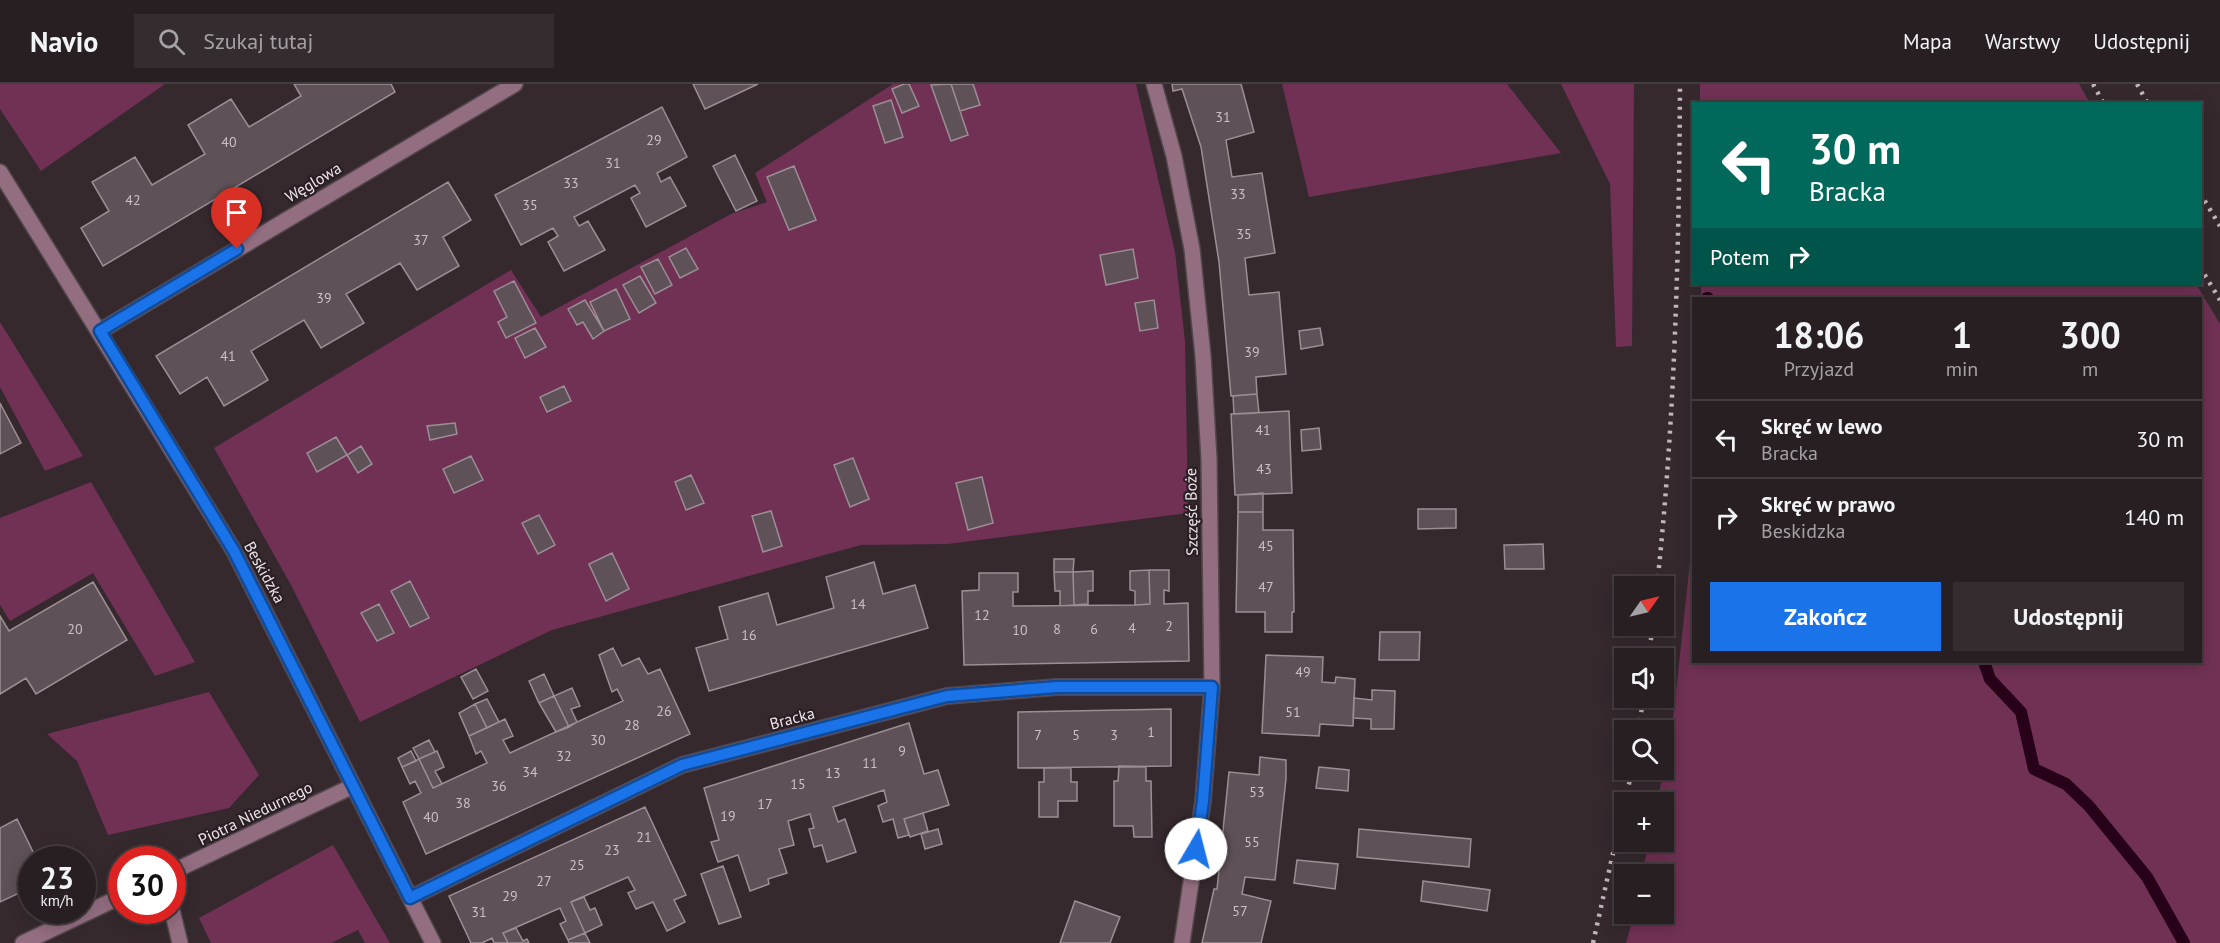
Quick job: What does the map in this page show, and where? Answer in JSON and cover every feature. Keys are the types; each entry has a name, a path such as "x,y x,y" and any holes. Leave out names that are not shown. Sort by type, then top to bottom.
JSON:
{"street":[{"name":"Węglowa","path":"100,331 514,84"},
{"name":"Szczęść Boże","path":"1154,84 1174,156 1192,249 1203,356 1209,459 1212,687 1203,801 1182,943"},
{"name":"Beskidzka","path":"0,172 234,551 433,943"},
{"name":"Bracka","path":"410,898 682,765 947,696 1057,687 1212,687"},
{"name":"Piotra Niedurnego","path":"186,865 353,786"},
{"path":"23,943 108,903"},
{"path":"175,924 180,943"}],"shaded area":[{"path":"0,84 165,84 41,171 0,109"},
{"path":"893,84 1136,84 1175,252 1185,341 1188,513 948,544 861,545 552,630 360,722 291,585 214,448 511,270 541,317 731,214 767,202 755,173"},
{"path":"1282,84 1507,84 1561,153 1309,197"},
{"path":"1561,84 1634,84 1632,346 1616,347 1610,184"},
{"path":"1700,84 2079,84 2089,102 1700,102"},
{"path":"1701,285 2197,285 2220,324 2220,943 1626,943 1631,924 1674,924 1674,864 1644,864 1647,852 1674,852 1674,792 1659,792 1662,780 1674,780 1673,720 1692,543 1692,663 2202,663 2202,297 1701,297"},
{"path":"0,322 83,456 45,471 0,387"},
{"path":"91,482 195,662 155,676 93,573 10,621 0,605 0,518"},
{"path":"209,692 259,775 229,808 108,835 77,761 47,734"},
{"path":"333,845 390,943 365,943 358,930 331,943 211,943 199,918"}],"building":[{"path":"294,84 391,84 395,92 103,266 81,228 109,211 92,182 135,157 152,185 205,154 188,125 231,99 249,127 301,96"},
{"path":"693,84 758,84 705,109"},
{"path":"909,84 919,106 902,113 892,89"},
{"path":"951,84 973,84 980,105 960,111"},
{"path":"951,84 968,135 951,141 931,85"},
{"path":"1172,84 1241,84 1254,132 1226,140 1232,177 1262,173 1275,253 1245,258 1249,295 1279,292 1286,374 1256,377 1257,394 1231,396 1219,262 1201,147 1182,89 1173,91"},
{"path":"891,100 903,137 885,143 873,106"},
{"path":"662,107 687,157 657,173 661,182 670,177 686,206 646,227 631,198 640,193 635,185 574,217 579,226 588,221 605,250 564,271 548,242 558,236 553,228 521,245 495,195"},
{"path":"735,155 757,201 736,211 713,166"},
{"path":"794,166 816,220 789,230 767,177"},
{"path":"448,182 471,220 443,237 459,266 417,290 400,263 346,294 364,323 321,348 304,320 251,351 268,380 224,406 207,377 180,394 156,356"},
{"path":"686,248 698,269 680,278 669,257"},
{"path":"1133,249 1138,278 1106,285 1100,255"},
{"path":"658,259 672,285 655,294 641,267"},
{"path":"640,276 656,303 639,313 623,285"},
{"path":"514,281 536,323 506,338 498,322 507,317 494,291"},
{"path":"616,289 630,319 604,331 590,302"},
{"path":"585,300 604,331 593,339 583,322 577,325 568,309"},
{"path":"1154,300 1158,328 1140,331 1135,303"},
{"path":"535,328 546,347 525,358 515,338"},
{"path":"1320,328 1323,345 1301,349 1299,331"},
{"path":"564,386 571,401 547,412 540,397"},
{"path":"1257,394 1259,413 1234,414 1233,396"},
{"path":"0,403 21,443 0,454"},
{"path":"1289,411 1292,493 1235,495 1231,414"},
{"path":"455,423 457,434 430,440 427,426"},
{"path":"1319,428 1321,449 1302,451 1301,430"},
{"path":"336,437 347,455 317,472 307,453"},
{"path":"361,446 372,464 358,473 347,455"},
{"path":"471,456 483,480 454,493 443,469"},
{"path":"853,458 869,499 850,507 834,465"},
{"path":"691,475 704,503 686,510 675,482"},
{"path":"982,477 993,523 968,530 956,483"},
{"path":"1263,493 1263,512 1238,512 1238,495"},
{"path":"1418,509 1456,509 1456,528 1418,529"},
{"path":"771,511 782,546 763,552 752,516"},
{"path":"1238,512 1263,512 1263,530 1293,530 1294,612 1292,612 1292,632 1265,632 1265,612 1236,612"},
{"path":"539,515 555,545 538,554 522,523"},
{"path":"1543,544 1544,569 1505,569 1504,545"},
{"path":"612,553 629,589 606,601 589,564"},
{"path":"1054,559 1074,559 1073,572 1054,572"},
{"path":"874,562 883,594 915,585 928,628 709,691 696,648 728,639 719,607 768,593 777,625 834,608 826,577"},
{"path":"1149,570 1169,570 1169,591 1164,590 1164,604 1188,603 1189,661 964,665 962,591 979,590 979,573 1018,573 1018,592 1013,592 1013,606 1135,605 1150,604"},
{"path":"1149,570 1150,604 1135,605 1135,591 1130,590 1130,571"},
{"path":"1093,571 1093,591 1088,591 1088,604 1074,605 1073,572"},
{"path":"1054,572 1073,572 1074,605 1060,606 1060,591 1055,591"},
{"path":"410,581 429,618 410,627 391,591"},
{"path":"93,582 127,640 36,694 26,678 0,694 0,616 9,631"},
{"path":"379,604 394,633 377,641 361,613"},
{"path":"1380,632 1420,632 1419,660 1379,660"},
{"path":"613,648 622,666 639,658 648,674 660,669 690,734 426,854 403,802 421,793 415,781 410,784 402,767 419,759 433,788 487,763 481,751 476,754 469,736 505,719 513,736 503,740 510,753 623,701 617,689 612,692 599,655"},
{"path":"1266,655 1323,657 1322,682 1335,683 1336,677 1355,679 1353,726 1320,724 1319,736 1262,733"},
{"path":"476,669 488,691 473,699 461,677"},
{"path":"544,674 554,696 539,703 529,681"},
{"path":"572,688 580,706 571,709 577,722 569,727 554,696"},
{"path":"1372,690 1395,691 1394,729 1371,729 1371,719 1353,718 1354,698 1372,700"},
{"path":"554,696 569,727 556,732 539,703"},
{"path":"487,699 499,722 487,728 475,704"},
{"path":"475,704 487,728 469,736 459,713"},
{"path":"1171,709 1171,766 1018,768 1018,712"},
{"path":"909,723 924,774 938,770 949,805 904,819 909,835 898,838 893,819 883,822 878,806 887,802 884,790 833,807 838,822 845,819 856,852 827,862 822,845 814,847 809,829 814,828 810,814 788,821 794,845 779,849 787,873 768,879 769,884 750,891 738,855 718,862 711,842 719,840 704,788"},
{"path":"429,740 435,752 419,759 413,748"},
{"path":"411,751 416,761 402,767 398,758"},
{"path":"437,751 444,767 435,771 442,784 433,788 419,759"},
{"path":"1260,757 1286,760 1275,880 1245,877 1242,894 1271,901 1261,943 1202,943 1214,889 1217,889 1229,772 1259,775"},
{"path":"1119,766 1146,767 1146,781 1151,781 1152,837 1134,837 1133,826 1114,826 1114,781 1118,781"},
{"path":"1319,767 1349,770 1348,791 1316,788"},
{"path":"1044,768 1071,768 1071,782 1077,782 1077,801 1058,801 1058,817 1039,817 1039,782 1044,782"},
{"path":"645,807 686,895 674,900 685,922 667,931 653,902 636,909 628,893 635,890 628,877 571,902 585,933 568,940 560,924 566,921 560,908 503,933 508,943 494,943 492,938 482,943 471,943 449,896"},
{"path":"923,813 928,831 910,837 904,819"},
{"path":"17,819 30,846 18,846 18,894 0,902 0,828"},
{"path":"938,829 942,844 925,849 921,834"},
{"path":"1359,829 1471,839 1469,867 1357,857"},
{"path":"1297,860 1338,864 1335,889 1294,883"},
{"path":"723,866 741,917 719,924 701,874"},
{"path":"1423,881 1490,890 1487,911 1421,901"},
{"path":"584,897 590,910 595,908 602,925 585,933 571,902"},
{"path":"1075,901 1120,917 1110,943 1060,943"},
{"path":"516,928 523,941 527,939 529,943 508,943 503,933"},
{"path":"585,933 590,943 569,943 568,940"}],"waterway":[{"path":"1984,663 1990,679 2021,712 2034,769 2066,784 2089,806 2147,877 2184,943"}],"railway":[{"path":"1658,576 1668,461 1675,335 1680,84"},
{"path":"2093,84 2103,102"},
{"path":"2137,84 2147,102"},
{"path":"2202,196 2220,226"},
{"path":"2202,270 2220,300"},
{"path":"1650,648 1651,636"},
{"path":"1640,720 1642,708"},
{"path":"1627,792 1630,780"},
{"path":"1593,943 1614,849"}],"route":[{"path":"237,249 100,331 234,551 410,898 682,765 947,696 1057,687 1212,687 1203,801 1196,849"}]}
